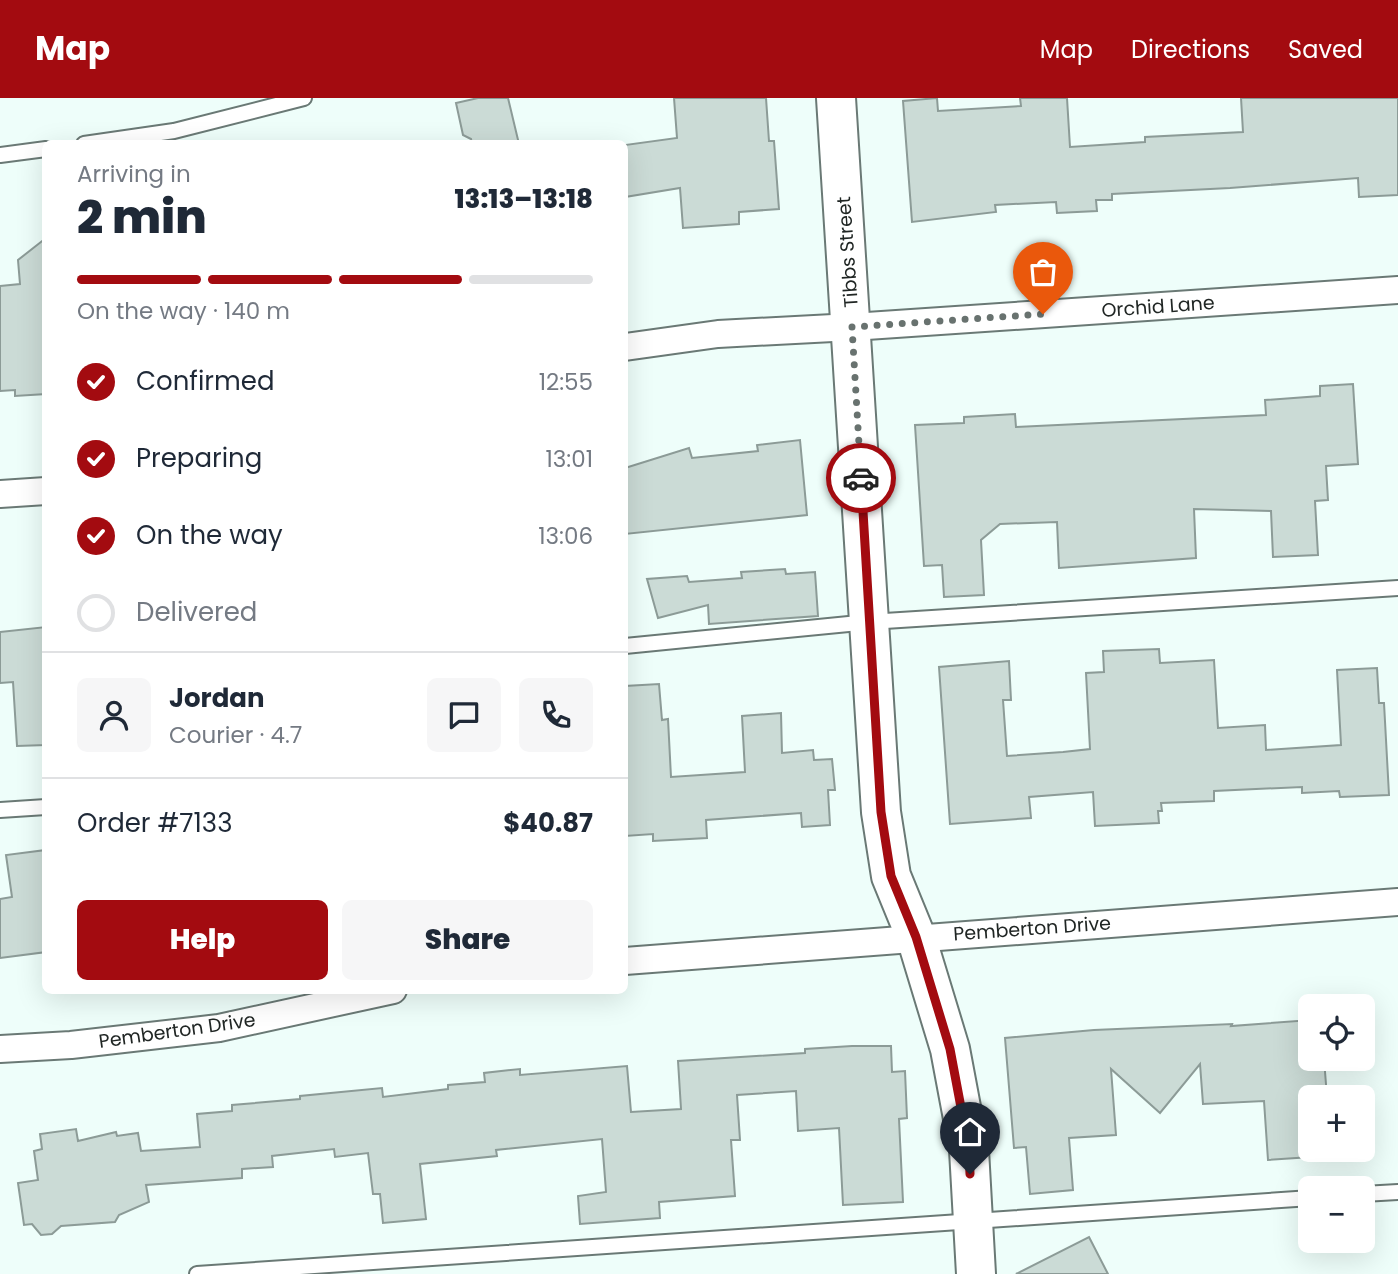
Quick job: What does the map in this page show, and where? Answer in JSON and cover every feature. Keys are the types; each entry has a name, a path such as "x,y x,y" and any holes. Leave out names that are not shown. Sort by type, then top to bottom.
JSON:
{"street":[{"name":"Tibbs Street","path":"836,98 881,812 891,876 916,937 950,1049 969,1150 976,1274"},
{"name":"Orchid Lane","path":"628,347 718,334 1398,290"},
{"path":"0,494 42,491"},
{"name":"Pemberton Drive","path":"628,961 1398,902"},
{"name":"Pemberton Drive","path":"0,1049 71,1045 219,1028 375,994"}],"lane":[{"path":"112,140 174,131 304,98"},
{"path":"0,155 42,150"},
{"path":"628,646 869,622 1398,588"},
{"path":"0,810 42,807"},
{"path":"1375,1193 1398,1192"},
{"path":"197,1274 1298,1199"}],"building":[{"path":"478,98 508,98 518,140 471,140 463,135 456,103"},
{"path":"674,98 766,98 769,141 774,141 779,209 739,212 739,224 683,228 680,188 628,197 628,145 677,138"},
{"path":"937,98 938,111 1021,106 1020,98 1067,98 1070,147 1145,142 1145,137 1243,132 1241,98 1398,98 1398,195 1359,197 1358,178 1112,194 1112,200 1096,200 1097,211 1057,213 1056,202 995,205 996,212 912,222 903,101"},
{"path":"42,241 42,394 15,396 15,390 0,391 0,286 20,284 18,260"},
{"path":"1353,384 1358,464 1326,466 1328,500 1315,501 1318,555 1273,557 1271,511 1194,509 1196,558 1059,568 1057,522 1000,524 981,540 984,595 944,597 942,565 924,566 915,425 964,423 964,417 1015,414 1016,427 1266,415 1265,400 1320,396 1320,386"},
{"path":"800,440 807,515 628,534 628,467 689,448 692,458 758,451 757,445"},
{"path":"785,569 786,574 815,572 818,616 709,624 708,605 658,618 647,579 687,576 689,582 742,578 741,572"},
{"path":"42,627 42,745 17,746 13,682 0,683 0,632"},
{"path":"1159,649 1160,663 1214,660 1218,728 1265,725 1266,750 1341,745 1337,670 1377,668 1379,703 1384,703 1389,795 1340,797 1339,791 1302,793 1302,787 1214,791 1214,801 1161,803 1162,811 1158,811 1159,823 1095,826 1093,792 1029,797 1031,818 950,824 939,667 1009,661 1011,700 1003,700 1007,756 1063,752 1090,749 1086,673 1104,672 1103,651"},
{"path":"659,684 662,720 668,719 671,777 745,772 742,716 781,713 782,753 813,750 814,760 832,759 835,790 828,790 830,825 802,827 801,813 706,820 707,838 653,841 653,834 628,836 628,686"},
{"path":"42,850 42,953 0,958 0,899 12,897 6,855"},
{"path":"1298,1021 1298,1071 1325,1071 1326,1085 1298,1085 1298,1158 1268,1160 1264,1101 1203,1104 1200,1064 1160,1113 1111,1069 1116,1135 1069,1138 1073,1190 1030,1194 1026,1147 1014,1148 1005,1038 1094,1030 1232,1024 1231,1026"},
{"path":"891,1046 892,1072 905,1071 907,1118 899,1119 903,1202 843,1205 839,1128 798,1131 796,1091 737,1095 740,1140 731,1140 735,1196 659,1202 660,1218 580,1224 578,1196 606,1192 602,1139 496,1150 497,1156 420,1164 426,1219 383,1223 380,1194 373,1194 368,1153 335,1157 334,1149 272,1156 273,1167 242,1169 242,1178 146,1185 149,1202 119,1215 115,1222 61,1226 52,1234 41,1235 32,1224 24,1225 18,1183 38,1180 34,1151 42,1149 40,1134 76,1129 78,1141 116,1132 117,1136 138,1133 141,1151 200,1147 197,1114 232,1111 232,1105 382,1088 383,1097 448,1089 448,1085 485,1082 484,1073 520,1069 520,1075 627,1066 631,1112 681,1109 678,1061 805,1053 805,1049"},
{"path":"1089,1237 1108,1274 1016,1274"}],"way so far":[{"path":"861,478 852,327 1043,314"}],"route":[{"path":"861,478 881,812 891,876 916,937 950,1049 969,1150 970,1174"}]}
